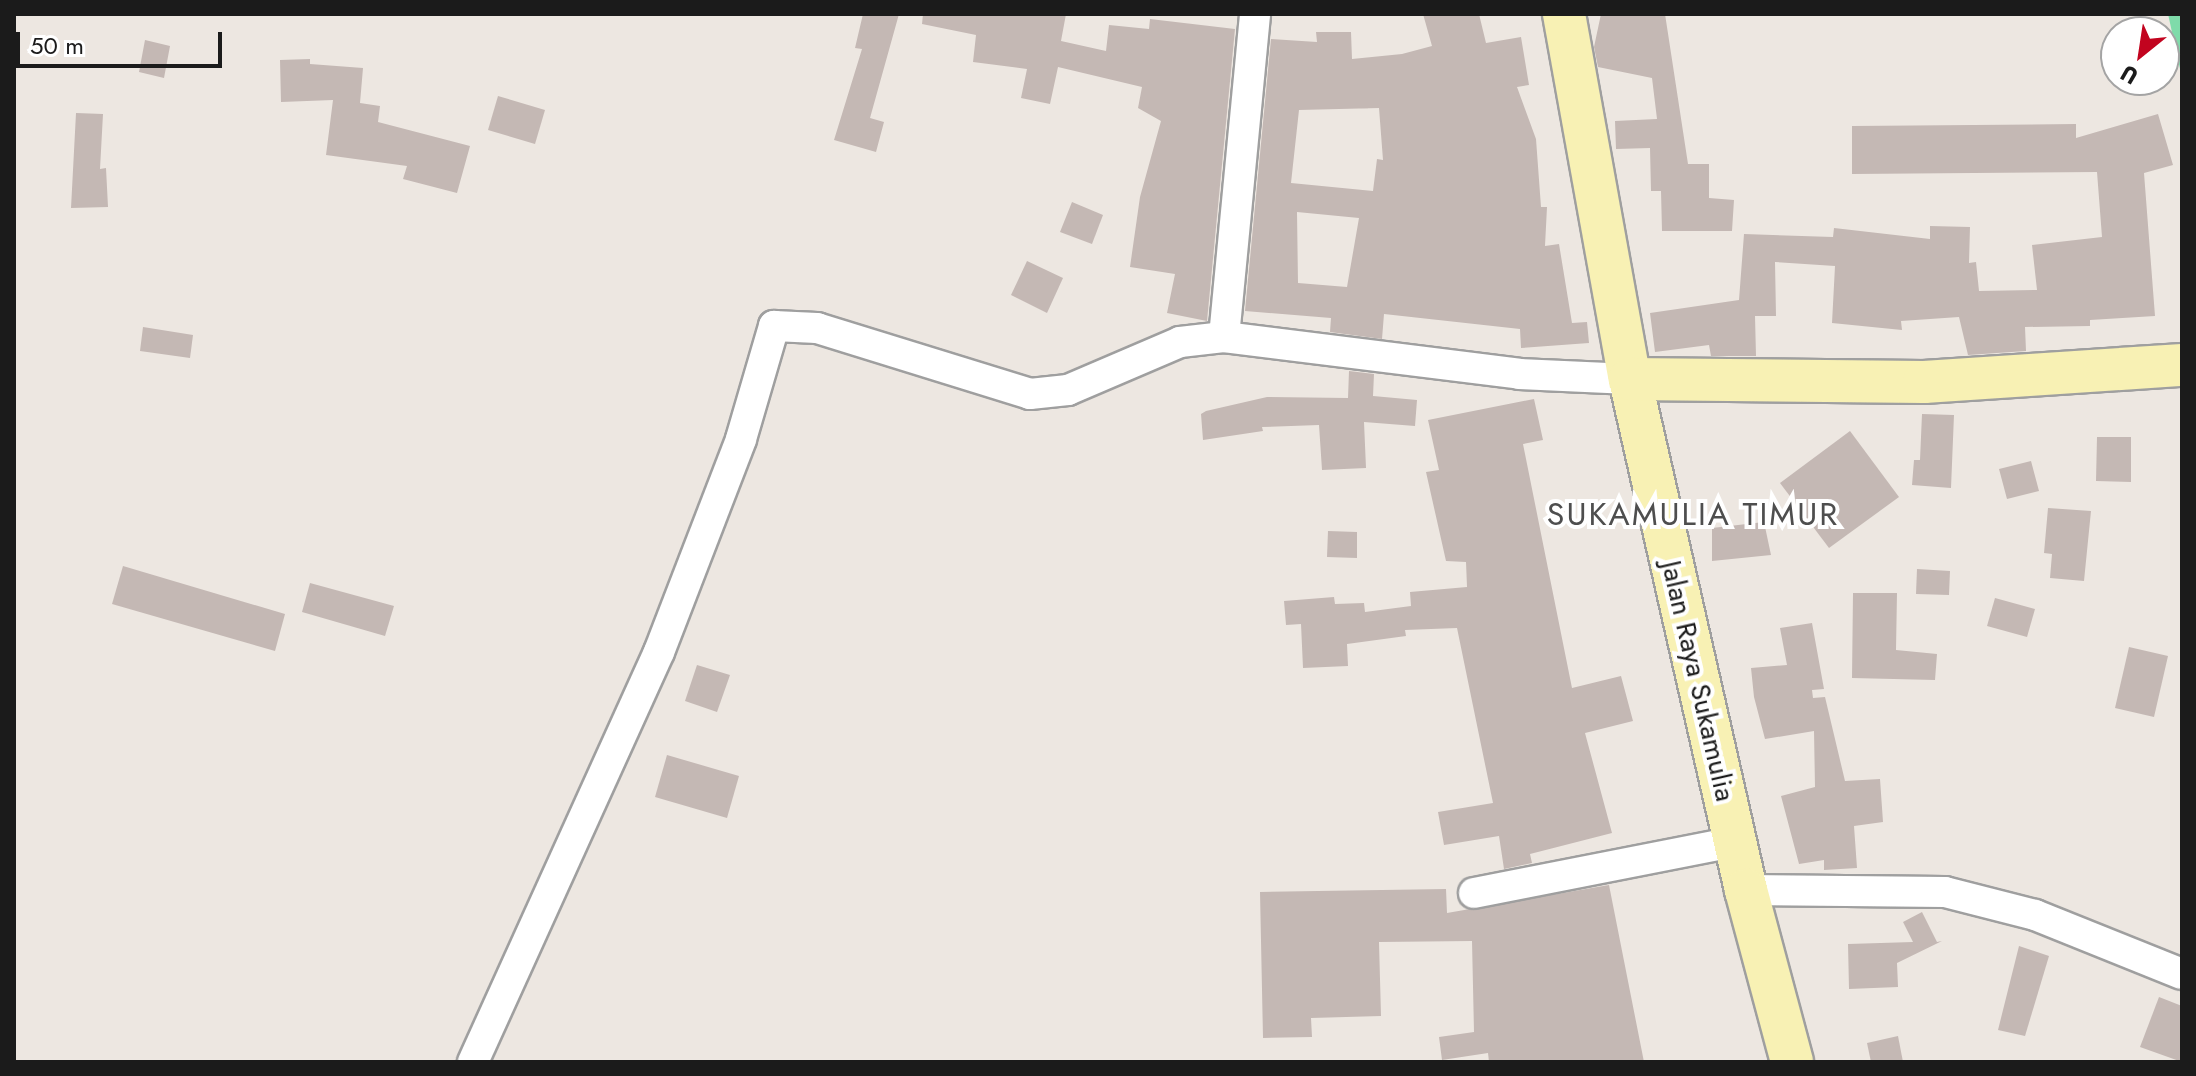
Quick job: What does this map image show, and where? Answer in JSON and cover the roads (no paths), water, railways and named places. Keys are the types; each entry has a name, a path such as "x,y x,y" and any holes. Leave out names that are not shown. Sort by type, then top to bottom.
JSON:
{"main road":[{"name":"Jalan Raya Sukamulia","path":"1564,14 1630,379 1746,890 1792,1062"},
{"path":"1630,379 1924,382 2182,365"}],"street":[{"path":"1224,337 1255,14"},
{"path":"473,1062 659,652 741,439 774,326 817,328 1046,395 1180,342 1224,337 1519,374 1630,379"},
{"path":"1474,893 1735,842"},
{"path":"1746,890 1945,892 2035,915 2182,974"}],"district":[{"name":"SUKAMULIA TIMUR","path":"1693,514"}]}
